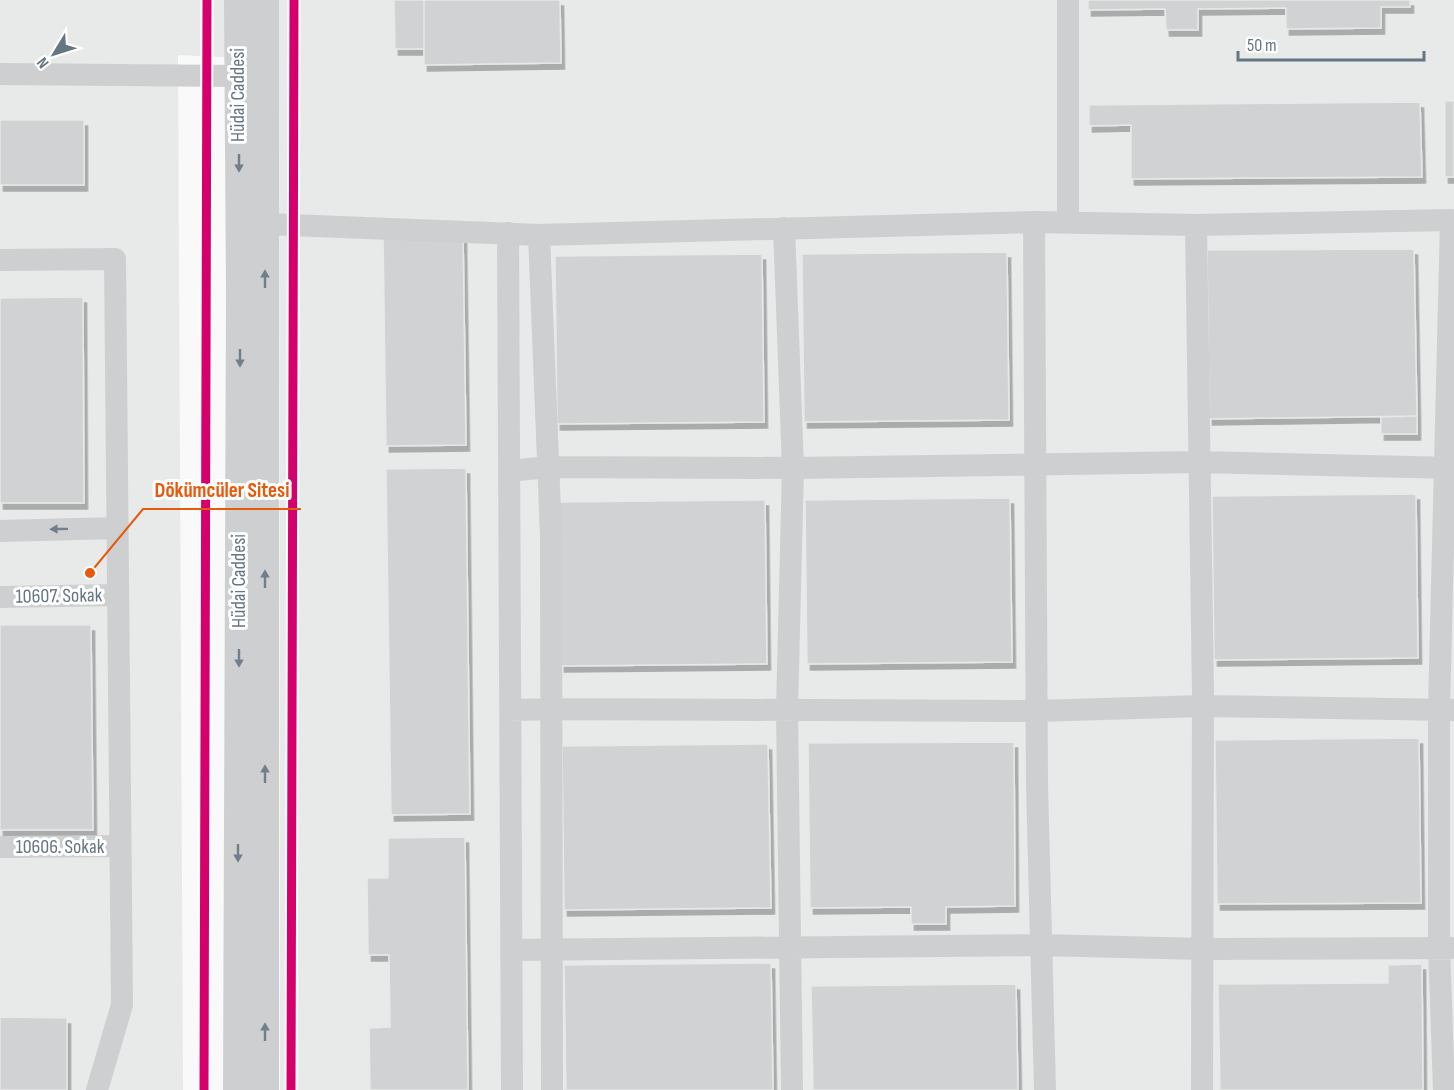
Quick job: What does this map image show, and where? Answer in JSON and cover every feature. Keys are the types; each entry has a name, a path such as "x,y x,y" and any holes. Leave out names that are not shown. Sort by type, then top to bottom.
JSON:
{"street":[{"name":"Hüdai Caddesi","path":"237,0 240,317 237,1090"},
{"name":"Hüdai Caddesi","path":"265,0 266,1090"},
{"path":"1068,0 1068,223"},
{"path":"0,74 238,76"},
{"path":"265,224 539,235 1034,222 1196,225 1452,220 1444,1090"},
{"path":"1034,222 1036,711 1045,1090"},
{"path":"1196,225 1203,705 1203,1090"},
{"path":"784,228 793,468 787,710 792,1090"},
{"path":"508,233 512,1090"},
{"path":"539,235 551,536 552,1090"},
{"path":"0,260 115,259 122,1005 97,1090"},
{"path":"509,471 548,467 793,468 1199,462 1450,468"},
{"path":"0,531 117,528"},
{"name":"10607. Sokak","path":"0,597 118,595"},
{"path":"511,710 552,708 1036,711 1203,705 1446,710"},
{"name":"10606. Sokak","path":"0,847 120,846"},
{"path":"512,950 1041,945 1203,949 1446,948"}],"shaded area":[{"path":"0,0 1454,0 1454,1090 280,1090 279,60 178,55 183,1090 0,1090"}],"building":[{"path":"394,0 424,0 424,49 395,49"},
{"path":"424,0 560,0 561,63 424,65"},
{"path":"1088,0 1410,0 1410,7 1381,7 1381,28 1286,29 1286,8 1198,9 1198,30 1166,30 1165,9 1088,10"},
{"path":"1445,101 1454,101 1454,177 1445,177"},
{"path":"1420,102 1422,177 1131,179 1131,125 1089,126 1089,105"},
{"path":"0,120 84,120 84,185 0,185"},
{"path":"383,234 463,234 466,445 386,446"},
{"path":"1414,249 1417,416 1209,419 1207,250"},
{"path":"1007,252 1009,420 804,422 802,254"},
{"path":"762,254 764,422 557,424 555,256"},
{"path":"83,297 84,503 0,503 0,298"},
{"path":"1417,416 1417,434 1381,434 1381,417"},
{"path":"466,468 470,814 391,815 386,469"},
{"path":"1416,494 1418,658 1214,660 1212,496"},
{"path":"1010,498 1012,662 807,664 805,500"},
{"path":"765,500 767,664 561,666 558,502"},
{"path":"0,625 91,625 93,830 0,830"},
{"path":"1419,738 1421,903 1217,904 1215,740"},
{"path":"1014,742 1015,906 946,907 946,924 911,924 911,907 810,908 808,743"},
{"path":"768,744 771,908 564,910 562,746"},
{"path":"465,837 468,1090 370,1090 369,1028 390,1027 389,955 368,955 367,878 388,878 388,838"},
{"path":"771,963 773,1090 566,1090 564,965"},
{"path":"1422,964 1423,1090 1220,1090 1218,984 1388,983 1388,965"},
{"path":"1016,984 1018,1090 813,1090 811,986"},
{"path":"0,1017 67,1018 67,1090 0,1090"}],"cycle path":[{"path":"204,1090 207,0"},
{"path":"291,1090 294,0"}],"place":[{"name":"Dökümcüler Sitesi","path":"90,573"}]}
